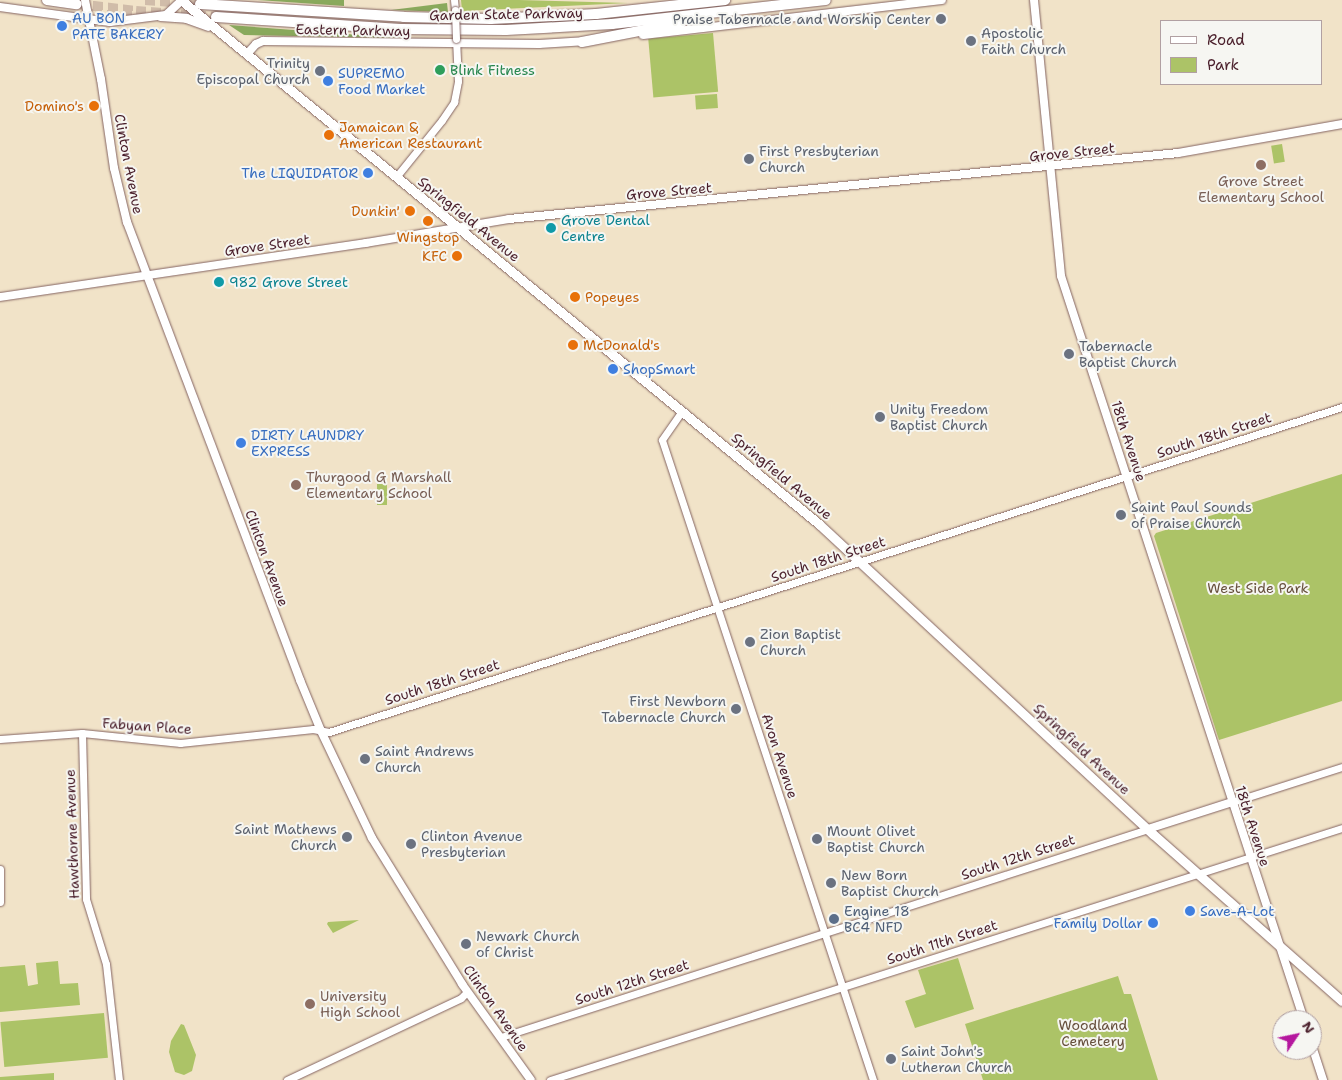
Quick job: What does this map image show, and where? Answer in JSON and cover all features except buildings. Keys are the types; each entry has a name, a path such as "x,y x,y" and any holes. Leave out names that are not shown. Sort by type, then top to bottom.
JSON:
{"highway":[{"path":"47,0 81,2"},
{"name":"Garden State Parkway","path":"200,4 404,17 491,19 596,14 725,0"},
{"name":"Garden State Parkway","path":"216,17 384,28 489,30 595,26 826,0"},
{"path":"582,42 760,8"}],"main road":[{"path":"0,7 110,22 170,13 181,0"},
{"name":"Springfield Avenue","path":"181,0 818,524 1148,830 1342,1002"},
{"name":"Eastern Parkway","path":"247,54 256,44 263,41 456,41 539,44 582,42 942,0"},
{"name":"18th Avenue","path":"1034,0 1061,276 1301,1010"},
{"name":"Clinton Avenue","path":"81,2 89,20 121,203 268,598 321,731 372,838 467,992 531,1080"},
{"path":"160,16 190,18 219,31"},
{"name":"Grove Street","path":"0,297 149,276 509,219 1178,154 1342,124"},
{"name":"South 12th Street","path":"1148,830 1232,802"},
{"path":"1317,1060 1323,1080"}],"street":[{"path":"396,177 450,110 454,102 458,81 454,0"},
{"name":"South 18th Street","path":"321,731 329,732 346,727 1342,407"},
{"name":"Avon Avenue","path":"682,411 662,440 873,1080"},
{"name":"Fabyan Place","path":"0,739 82,734 180,743 313,728 321,731"},
{"name":"Hawthorne Avenue","path":"82,734 86,899 106,964 119,1080"},
{"name":"South 12th Street","path":"1232,802 1342,767"},
{"name":"South 11th Street","path":"550,1080 1342,828"},
{"name":"South 12th Street","path":"501,1037 1148,830"},
{"path":"0,868 0,902"},
{"path":"287,1080 461,998 467,992"}],"green space":[{"path":"258,0 344,0 344,6"},
{"path":"461,0 519,0 628,3 462,11"},
{"path":"447,3 448,12 391,10"},
{"path":"229,25 400,38 244,35"},
{"path":"713,33 718,92 653,97 648,39"},
{"path":"717,94 718,108 696,110 695,96"},
{"path":"1282,144 1285,162 1274,163 1271,146"},
{"name":"West Side Park","path":"1342,474 1342,701 1219,740 1154,536 1156,533"},
{"path":"377,484 387,484 387,505 377,505"},
{"path":"359,920 333,933 327,924 328,922"},
{"path":"958,958 974,1009 915,1028 905,1001 926,994 918,970"},
{"path":"58,961 60,984 78,983 80,1005 0,1012 0,967 25,965 28,986 38,984 36,963"},
{"name":"Woodland Cemetery","path":"1118,976 1124,994 1131,994 1158,1080 983,1080 965,1024"},
{"path":"104,1013 108,1058 4,1067 0,1022"},
{"path":"181,1024 184,1025 196,1055 192,1071 184,1075 175,1072 169,1052 171,1041"},
{"path":"54,1073 54,1080 0,1080 0,1077"}],"tunnel":[{"path":"145,0 200,4"},
{"path":"78,4 136,11 216,17"}],"place":[{"name":"Praise Tabernacle and Worship Center","path":"941,19"},
{"name":"AU BON PATE BAKERY","path":"62,26"},
{"name":"Apostolic Faith Church","path":"971,41"},
{"name":"Blink Fitness","path":"440,70"},
{"name":"Trinity Episcopal Church","path":"320,71"},
{"name":"SUPREMO Food Market","path":"328,81"},
{"name":"Domino's","path":"94,106"},
{"name":"Jamaican & American Restaurant","path":"329,135"},
{"name":"First Presbyterian Church","path":"749,159"},
{"name":"Grove Street Elementary School","path":"1261,165"},
{"name":"The LIQUIDATOR","path":"368,173"},
{"name":"Dunkin'","path":"410,211"},
{"name":"Wingstop","path":"428,221"},
{"name":"Grove Dental Centre","path":"551,228"},
{"name":"KFC","path":"457,256"},
{"name":"982 Grove Street","path":"219,282"},
{"name":"Popeyes","path":"575,297"},
{"name":"McDonald's","path":"573,345"},
{"name":"Tabernacle Baptist Church","path":"1069,354"},
{"name":"ShopSmart","path":"613,369"},
{"name":"Unity Freedom Baptist Church","path":"880,417"},
{"name":"DIRTY LAUNDRY EXPRESS","path":"241,443"},
{"name":"Thurgood G Marshall Elementary School","path":"296,485"},
{"name":"Saint Paul Sounds of Praise Church","path":"1121,515"},
{"name":"Zion Baptist Church","path":"750,642"},
{"name":"First Newborn Tabernacle Church","path":"736,709"},
{"name":"Saint Andrews Church","path":"365,759"},
{"name":"Saint Mathews Church","path":"347,837"},
{"name":"Mount Olivet Baptist Church","path":"817,839"},
{"name":"Clinton Avenue Presbyterian","path":"411,844"},
{"name":"New Born Baptist Church","path":"831,883"},
{"name":"Save-A-Lot","path":"1190,911"},
{"name":"Engine 18 BC4 NFD","path":"834,919"},
{"name":"Family Dollar","path":"1153,923"},
{"name":"Newark Church of Christ","path":"466,944"},
{"name":"University High School","path":"310,1004"},
{"name":"Saint John's Lutheran Church","path":"891,1059"}]}
